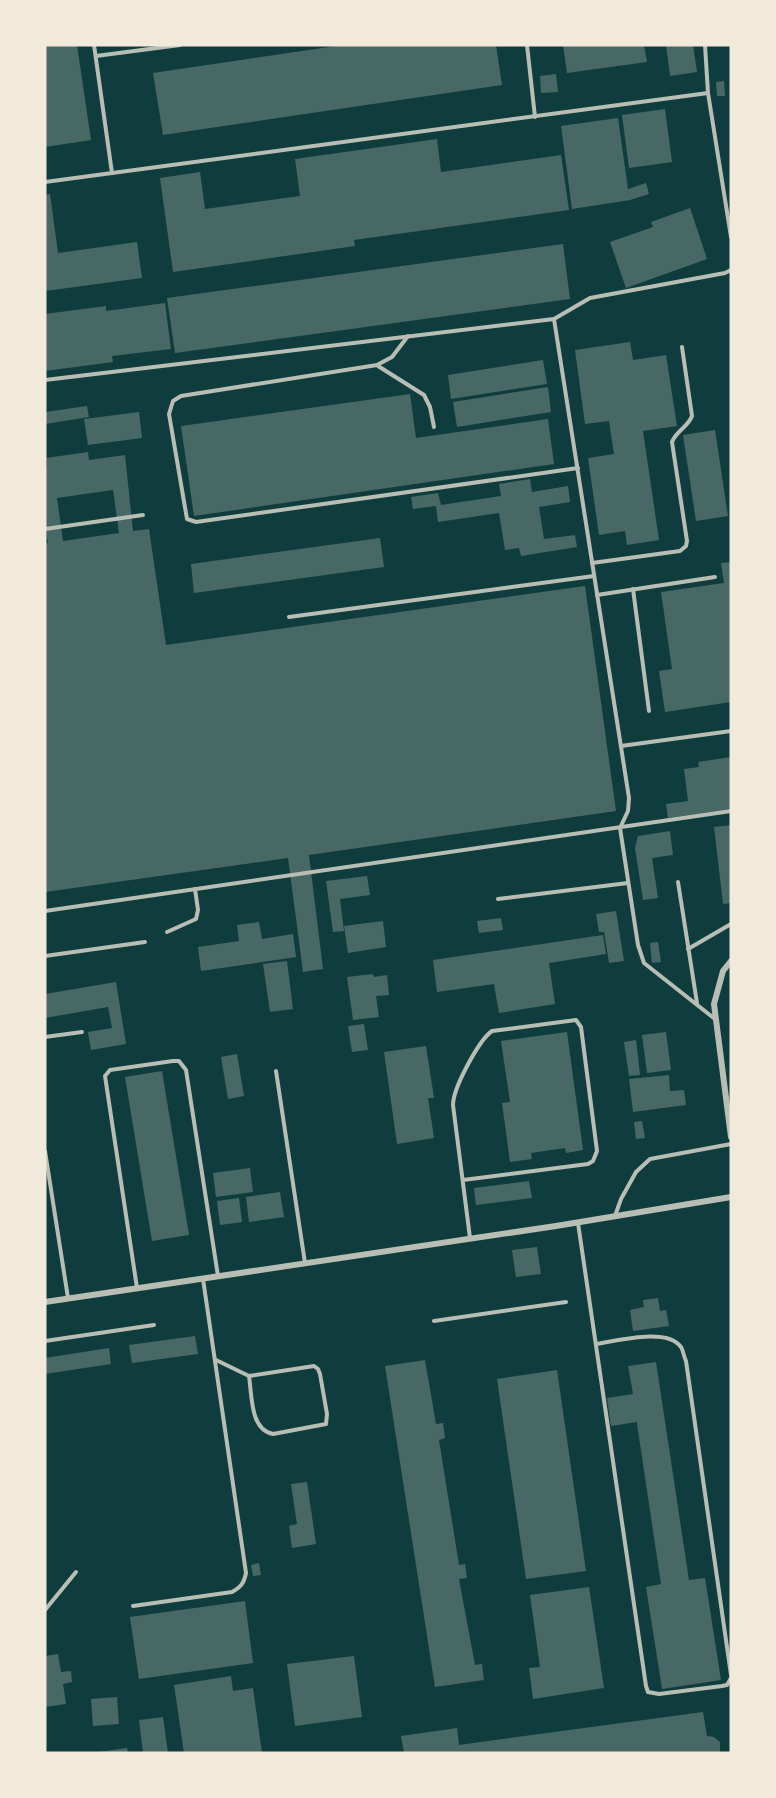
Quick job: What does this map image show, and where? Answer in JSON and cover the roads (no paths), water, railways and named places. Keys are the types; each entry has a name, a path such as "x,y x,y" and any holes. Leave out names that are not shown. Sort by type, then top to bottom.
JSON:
{"street":[{"path":"731,962 723,970 714,1004 731,1137"},
{"path":"45,1302 578,1223 731,1197"}],"lane":[{"path":"94,45 112,173"},
{"path":"96,56 180,45"},
{"path":"527,45 535,117"},
{"path":"705,45 708,93 731,237"},
{"path":"45,182 708,93"},
{"path":"45,380 554,319 590,298 731,270"},
{"path":"554,319 630,805 620,828 638,945 644,963 716,1020"},
{"path":"408,336 392,357 377,365 181,396 173,401 169,414 187,519 196,522 578,468"},
{"path":"592,564 680,550 686,546 672,442 692,416 682,347"},
{"path":"377,365 424,395 430,407 434,427"},
{"path":"45,529 143,515"},
{"path":"289,617 594,576"},
{"path":"597,595 715,577"},
{"path":"633,589 650,711"},
{"path":"621,746 731,731"},
{"path":"45,911 731,811"},
{"path":"678,882 697,1004"},
{"path":"498,899 628,883"},
{"path":"167,932 196,919 198,910 195,889"},
{"path":"688,949 731,924"},
{"path":"45,956 145,942"},
{"path":"463,1180 588,1164 593,1161 597,1151 580,1027 576,1020 498,1029 488,1034 457,1087 453,1100 463,1180 471,1239"},
{"path":"45,1037 82,1032"},
{"path":"137,1288 105,1077 110,1070 172,1061 180,1061 186,1070 218,1276"},
{"path":"276,1071 305,1264"},
{"path":"615,1216 621,1199 636,1172 650,1158 731,1144"},
{"path":"45,1151 68,1299"},
{"path":"578,1223 646,1686 648,1692 659,1694 728,1685 731,1677 729,1639 686,1361 681,1347 669,1337 649,1336 596,1344"},
{"path":"132,1606 232,1592 240,1588 246,1573 203,1279"},
{"path":"434,1321 566,1302"},
{"path":"45,1341 154,1325"},
{"path":"215,1360 249,1376 314,1366 320,1374 327,1414 326,1424 273,1434 266,1433 256,1423 249,1376"},
{"path":"45,1610 76,1572"}]}
